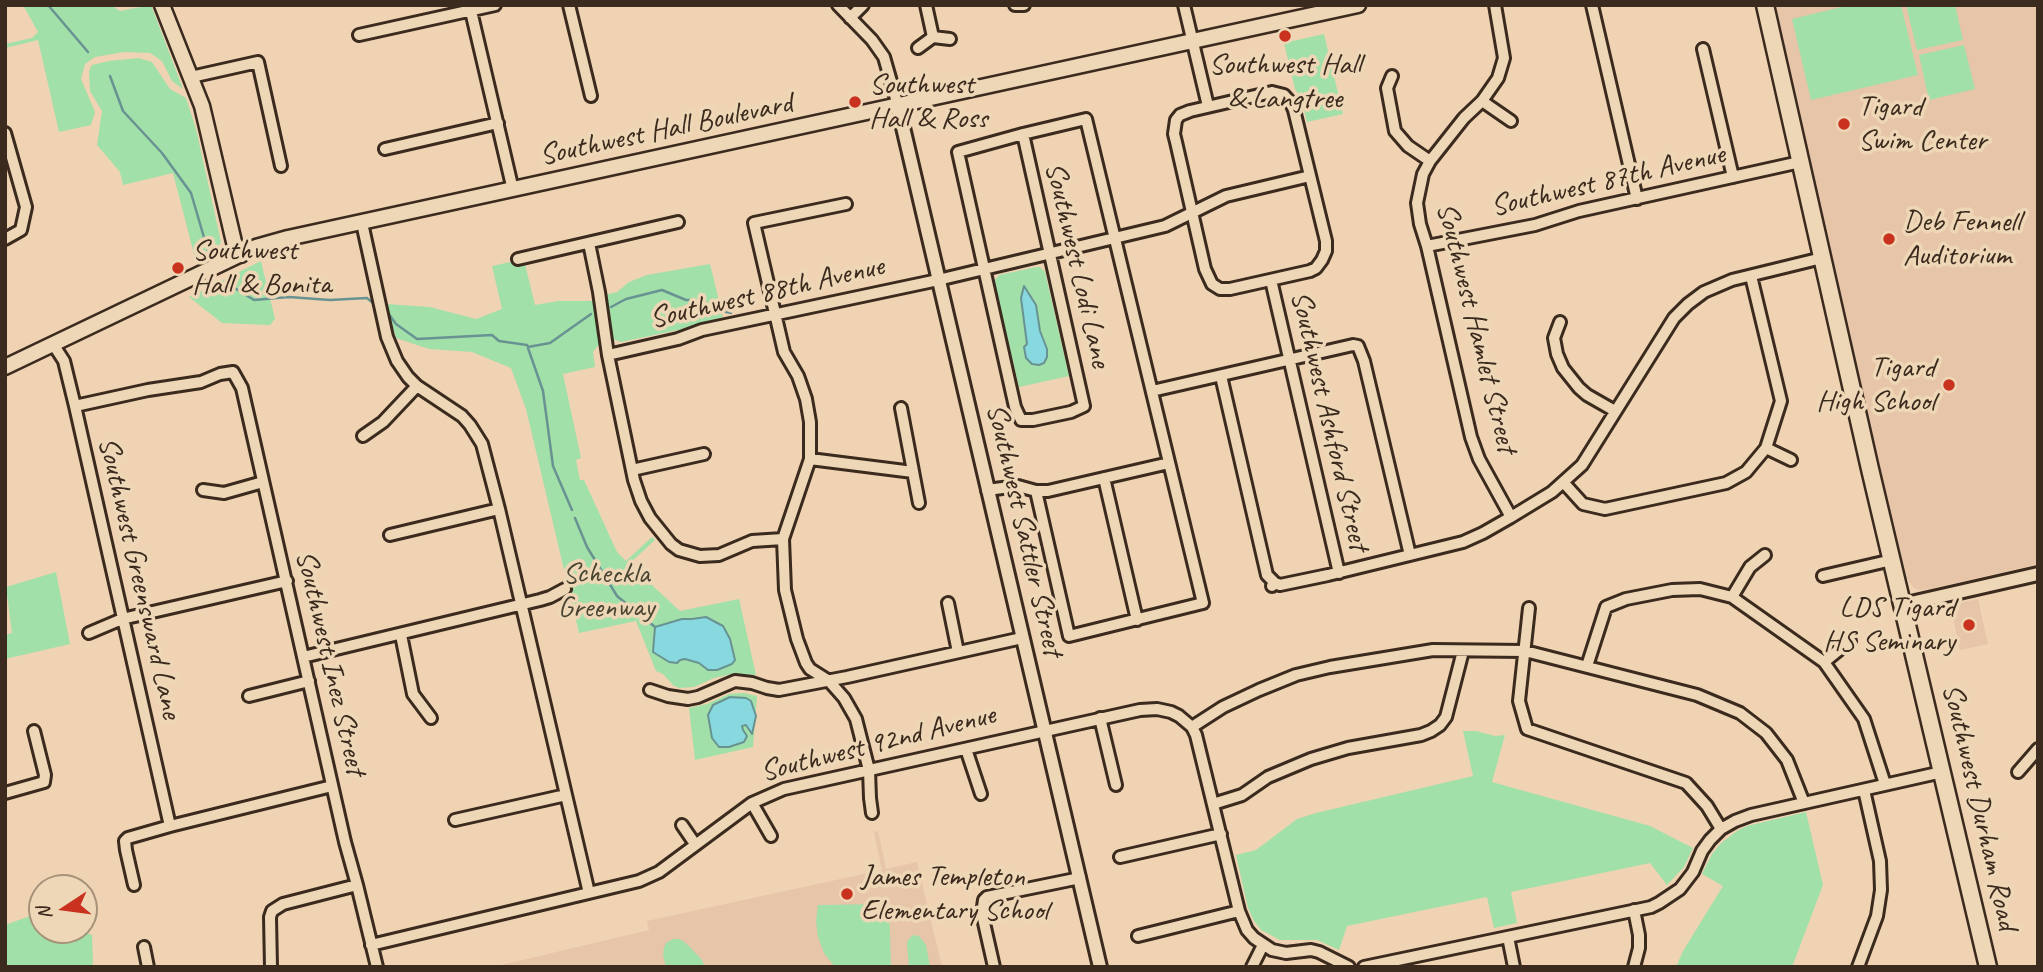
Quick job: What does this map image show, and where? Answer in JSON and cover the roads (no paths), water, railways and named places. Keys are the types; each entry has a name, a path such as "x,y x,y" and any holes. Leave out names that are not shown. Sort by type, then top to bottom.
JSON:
{"main road":[{"path":"162,5 206,120 234,242 241,255"},
{"name":"Southwest Hall Boulevard","path":"5,367 256,247 288,238 1192,41 1328,8 1358,5"},
{"name":"Southwest Durham Road","path":"1765,5 1988,967"}],"street":[{"path":"359,35 495,5"},
{"path":"569,5 591,96"},
{"path":"838,5 872,40 884,57 898,106"},
{"path":"850,18 863,5"},
{"path":"926,5 933,37"},
{"path":"1015,5 1024,5"},
{"path":"1184,5 1208,106"},
{"name":"Southwest Hamlet Street","path":"1494,5 1504,58 1498,78 1482,102 1464,118 1430,161 1423,174 1417,203 1472,437 1479,459 1511,517"},
{"path":"1592,5 1637,199"},
{"path":"471,11 513,190"},
{"path":"918,48 933,37 950,39"},
{"path":"1703,49 1733,177"},
{"path":"191,77 258,62 281,166"},
{"path":"1392,76 1387,88 1395,131 1408,146 1430,161"},
{"path":"1272,92 1284,95 1291,103 1326,241 1324,256 1316,268 1225,290 1212,284 1205,269 1174,127 1180,115 1208,106 1272,92"},
{"path":"1482,102 1511,121"},
{"name":"Southwest Sattler Street","path":"898,106 1100,967"},
{"path":"983,268 958,152 1086,119 1203,603 1069,636 1036,491"},
{"path":"385,149 498,123"},
{"path":"5,133 26,207 21,230 5,239"},
{"name":"Southwest Lodi Lane","path":"983,268 1015,407 1021,421 1071,412 1084,406 1023,134"},
{"name":"Southwest 87th Avenue","path":"1427,246 1535,225 1570,213 1800,162"},
{"name":"Southwest 88th Avenue","path":"608,355 678,340 702,330 938,280 1165,226 1226,196 1310,176"},
{"path":"846,204 754,223 783,352 798,376 810,422 810,459 783,539 785,590 797,639 810,669 829,681 844,698 856,719 869,770 872,813"},
{"path":"518,259 677,222"},
{"path":"362,223 387,337 397,361 417,386 462,416 482,444 589,893"},
{"path":"589,243 608,355 632,470 636,488 650,518 679,550 700,556 719,555 752,541 783,539"},
{"path":"1221,376 1267,575 1273,585 1287,584 1472,538 1511,517 1564,483 1582,465 1674,318 1688,304 1704,292 1724,283 1822,258"},
{"path":"1564,483 1583,504 1605,509 1726,483 1746,472 1766,448 1781,401 1751,276"},
{"name":"Southwest Ashford Street","path":"1272,280 1339,573"},
{"path":"1560,322 1554,338 1563,368 1578,388 1615,411"},
{"name":"Southwest Greensward Lane","path":"53,344 64,361 75,406 170,826"},
{"path":"1152,391 1358,346 1364,361 1410,555"},
{"name":"Southwest Inez Street","path":"75,406 201,382 233,372 242,388 345,842 377,967"},
{"path":"363,436 383,422 417,386"},
{"path":"901,408 919,503"},
{"path":"1766,448 1791,460"},
{"path":"632,470 704,454"},
{"path":"810,459 913,472"},
{"path":"987,490 1018,486 1048,491 1168,463"},
{"path":"1104,478 1137,620"},
{"path":"202,490 224,493 264,482"},
{"path":"390,535 499,509"},
{"path":"1732,597 1749,567 1765,555"},
{"path":"1823,576 1892,560"},
{"path":"1902,605 2038,574"},
{"path":"89,633 122,619 286,582"},
{"path":"303,657 521,605 550,597 565,589"},
{"path":"1587,666 1606,607 1626,599 1672,590 1700,589 1732,597 1824,662 1864,719 1885,784"},
{"path":"948,603 958,652"},
{"path":"1529,608 1519,701 1527,729 1686,783 1707,806 1721,829"},
{"path":"401,635 413,694 431,718"},
{"path":"650,690 688,699 735,681 779,690 1022,638"},
{"path":"1824,662 1850,641"},
{"path":"1349,967 1311,950 1286,953 1264,946 1247,930 1239,911 1199,745 1192,727 1223,707 1296,675 1433,650 1525,651 1587,666 1697,695 1740,713 1766,733 1787,760 1804,803"},
{"path":"1213,804 1242,796 1268,777 1311,759 1348,748 1431,732 1446,717 1463,652"},
{"path":"249,696 309,681"},
{"name":"Southwest 92nd Avenue","path":"372,945 649,877 660,872 752,803 783,789 1140,709 1171,712 1192,727"},
{"path":"1100,718 1116,785"},
{"path":"5,793 44,782 46,775 34,731"},
{"path":"966,749 981,794"},
{"path":"2018,772 2038,749"},
{"path":"1364,967 1403,963 1659,903 1680,889 1693,872 1707,844 1721,829 1742,818 1942,772"},
{"path":"134,885 125,841 133,836 332,786"},
{"path":"1858,967 1877,916 1881,890 1881,861 1864,790"},
{"path":"455,820 566,795"},
{"path":"752,803 771,836"},
{"path":"682,825 695,844"},
{"path":"1120,857 1220,834"},
{"path":"994,967 982,914 982,904 987,897 1080,878"},
{"path":"271,967 272,911 279,905 357,885"},
{"path":"1634,910 1639,935 1634,967"},
{"path":"1138,936 1239,911"},
{"path":"1508,937 1514,967"},
{"path":"1252,967 1264,946"},
{"path":"144,947 148,967"}],"water":[{"path":"1024,286 1036,305 1040,331 1047,349 1044,363 1039,365 1032,364 1026,358 1024,347 1027,344 1021,298"},
{"path":"706,617 723,626 730,639 735,660 732,664 717,670 708,670 699,663 685,659 677,663 669,662 653,652 655,627 682,619"},
{"path":"730,697 751,701 756,716 752,734 746,725 742,726 747,736 744,742 719,747 712,738 708,715 713,705"}],"waterway":[{"path":"48,5 88,52"},
{"path":"110,76 123,111 162,153 191,193 208,251"},
{"path":"225,282 254,300 289,297 330,300 367,298 373,303"},
{"path":"611,307 626,299 662,290 731,313"},
{"path":"388,313 396,324 417,339 492,335 499,341 528,347 550,343 591,314"},
{"path":"528,348 543,391 553,466 572,510"},
{"path":"575,518 587,547 617,596 655,627"}],"place":[{"name":"Southwest Hall & Langtree","path":"1285,36"},
{"name":"Southwest Hall & Ross","path":"855,102"},
{"name":"Tigard Swim Center","path":"1844,124"},
{"name":"Deb Fennell Auditorium","path":"1889,239"},
{"name":"Southwest Hall & Bonita","path":"178,268"},
{"name":"Tigard High School","path":"1949,385"},
{"name":"LDS Tigard HS Seminary","path":"1969,625"},
{"name":"James Templeton Elementary School","path":"847,894"}],"park label":[{"name":"Scheckla Greenway","path":"606,591"}]}
